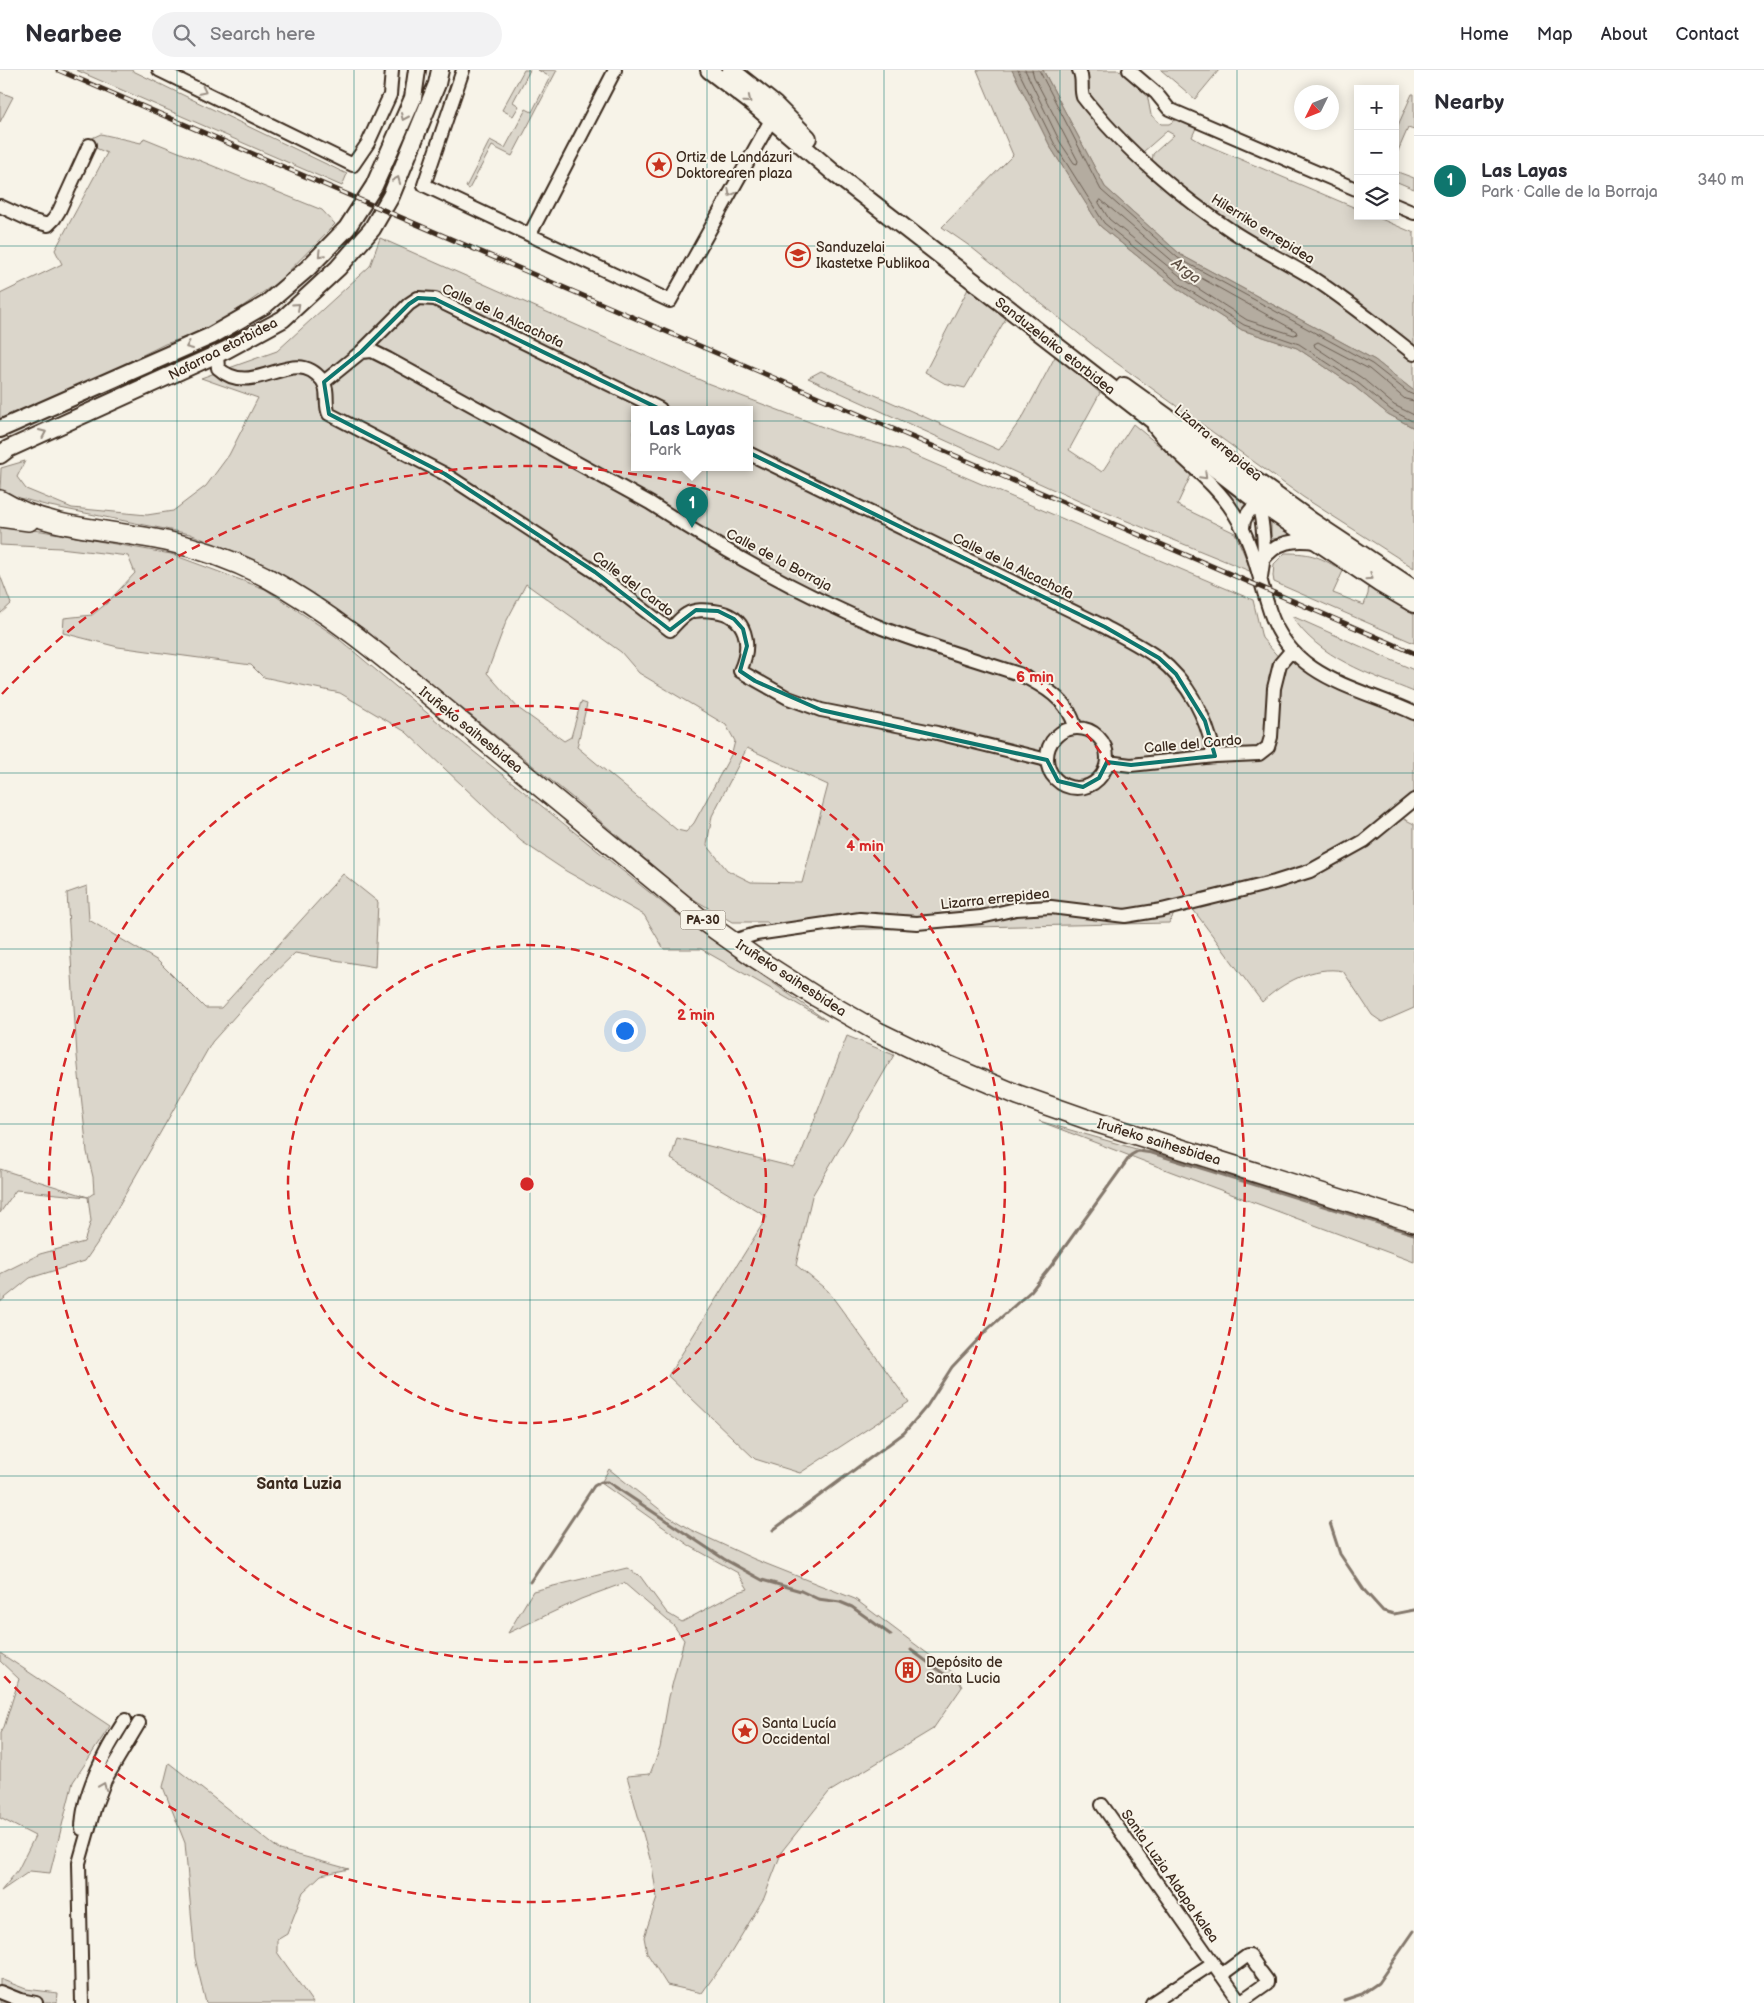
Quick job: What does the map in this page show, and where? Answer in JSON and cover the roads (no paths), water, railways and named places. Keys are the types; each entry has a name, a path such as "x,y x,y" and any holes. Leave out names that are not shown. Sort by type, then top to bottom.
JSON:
{"highway":[{"name":"Iruñeko saihesbidea","path":"0,500 16,510 53,522"},
{"name":"Iruñeko saihesbidea","path":"0,518 53,522 167,541 218,556 262,576 303,599 382,656 702,920 815,996 878,1032 942,1063 1018,1095 1098,1123 1414,1222"}],"main road":[{"name":"Nafarroa etorbidea","path":"0,429 211,336 265,305 308,268 347,228 374,186 413,98 417,70"},
{"name":"Nafarroa etorbidea","path":"0,455 8,449 217,354 283,319 338,268 372,229 391,196 437,84 440,70"},
{"name":"Sanduzelaiko etorbidea","path":"709,70 834,174 1150,412 1414,590"},
{"name":"Sanduzelaiko etorbidea","path":"731,70 772,102 839,165 1150,412 1258,502 1380,584 1414,604"}],"street":[{"path":"159,70 353,165 368,143 390,95 392,70"},
{"path":"463,70 424,185 670,301 771,120"},
{"path":"530,234 615,70"},
{"name":"Hilerriko errepidea","path":"1079,70 1082,75 1081,90 1083,97 1137,156 1208,214 1237,234 1312,278 1374,322 1414,354"},
{"path":"1129,70 1156,93 1169,109 1354,188"},
{"path":"0,206 30,220 48,225 59,211 89,145"},
{"path":"1399,207 1414,213"},
{"name":"Calle de la Alcachofa","path":"324,382 361,352 409,304 418,298 435,299 654,406"},
{"name":"Calle de la Borraja","path":"361,352 372,352 388,359 650,503 762,569 840,610 883,628 1019,674 1038,683 1062,702 1073,717 1075,728"},
{"path":"217,354 218,368 226,375 246,380 292,367 306,368 324,382"},
{"name":"Calle del Cardo","path":"324,382 329,414 445,474 595,572 670,630 686,614 696,610 718,611 734,619 743,629 747,646 746,659 740,671 763,685 788,698 821,710 937,733 1047,760"},
{"name":"Lizarra errepidea","path":"1150,412 1163,439 1214,486 1224,498 1245,533"},
{"name":"Calle de la Alcachofa","path":"753,455 1105,627 1159,658 1176,674 1195,698 1205,721 1214,756"},
{"name":"Lizarra errepidea","path":"1258,502 1263,560 1261,579"},
{"name":"Lizarra errepidea","path":"1369,561 1342,548 1275,502 1258,502 1249,511 1243,522 1275,625 1292,650 1318,673 1340,685 1414,714"},
{"path":"1245,533 1262,542 1280,544 1300,540 1318,543"},
{"path":"1263,560 1269,552 1280,544"},
{"name":"Calle del Cardo","path":"1107,762 1131,765 1214,756 1259,754 1268,747 1271,737 1274,688 1280,664 1292,650"},
{"path":"1075,728 1084,728 1099,737 1107,753 1107,762 1104,771 1092,784 1074,788 1058,781 1049,768 1047,760 1048,750 1058,734 1075,728"},
{"name":"Lizarra errepidea","path":"733,941 756,934 860,919 917,923 981,917 1016,910 1051,907 1125,916 1162,910 1275,882 1310,871 1364,841 1414,800"},
{"path":"82,2003 79,1872 82,1849 82,1821 88,1795 104,1755 125,1720"},
{"path":"82,1849 105,1780 139,1723"},
{"name":"Santa Luzia Aldapa kalea","path":"1102,1805 1240,2003 1266,1983 1266,1980 1250,1956 1247,1956 1221,1975"},
{"name":"Santa Luzia Aldapa kalea","path":"1152,2003 1213,1963"},
{"path":"0,1992 20,2000 36,2003"}],"water":[{"name":"Arga","path":"1012,70 1043,70 1105,187 1181,255 1375,360 1414,391 1414,428 1388,414 1355,387 1297,348 1242,330 1178,289 1100,226 1051,148"}],"waterway":[{"path":"773,1530 904,1433 927,1406 952,1367 988,1329 1031,1291 1131,1155 1138,1151 1152,1153 1414,1234"},
{"path":"530,1582 594,1486 601,1482 608,1482 724,1559 762,1580 801,1591 818,1599 840,1602 852,1607 891,1635"},
{"path":"1330,1523 1340,1554 1364,1590 1383,1611 1394,1614 1414,1610"},
{"path":"911,1650 948,1677"},
{"path":"1344,2000 1362,1994 1378,1983 1414,1931"}],"railway":[{"path":"58,70 1414,653"}],"place":[{"name":"Ortiz de Landázuri Doktorearen plaza","path":"659,165"},
{"name":"Sanduzelai Ikastetxe Publikoa","path":"798,255"},
{"name":"Las Layas","path":"692,528"},
{"name":"Depósito de Santa Lucia","path":"908,1670"},
{"name":"Santa Lucía Occidental","path":"745,1731"}],"district":[{"name":"Santa Luzia","path":"299,1484"}]}
